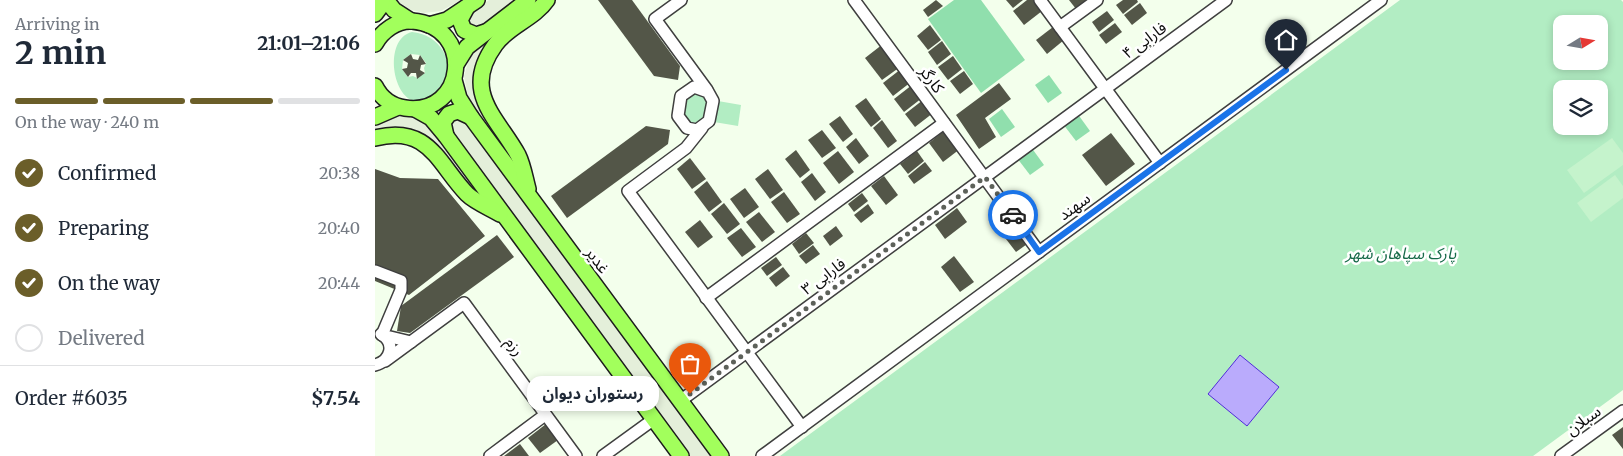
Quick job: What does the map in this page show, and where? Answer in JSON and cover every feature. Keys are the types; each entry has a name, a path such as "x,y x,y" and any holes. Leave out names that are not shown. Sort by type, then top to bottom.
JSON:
{"main road":[{"path":"375,14 384,0 394,10 411,21 429,25 439,30 448,39 454,50 457,63"},
{"path":"375,86 387,100 398,106 415,109 428,107 439,101 448,92 454,80 457,63 467,47 528,0"},
{"path":"530,197 519,157 485,105 482,85 485,65 495,44 511,29 543,6 547,0"},
{"path":"429,25 447,20 472,4"},
{"path":"472,4 460,20 464,30 475,35 485,32"},
{"path":"375,44 387,30 398,24 411,21"},
{"name":"غدیر","path":"454,80 459,98 471,117 721,456"},
{"path":"375,117 398,106"},
{"path":"415,109 431,118 446,136 681,456"},
{"path":"446,136 443,122 449,114 458,111 471,117"},
{"path":"375,138 401,136 425,144 443,161 468,195 505,216"}],"street":[{"path":"681,0 655,19 708,92 713,101 711,116 686,148 628,191 802,427"},
{"name":"کارگر","path":"855,0 1039,252"},
{"path":"1040,0 1160,163"},
{"path":"1060,27 1097,0"},
{"name":"فارابی ۴","path":"985,177 1226,0"},
{"name":"سهند","path":"762,456 1381,0"},
{"path":"686,148 678,116 689,66"},
{"path":"681,96 693,87 708,92"},
{"path":"678,116 687,128 702,128"},
{"path":"706,298 944,123"},
{"name":"فارابی ۳","path":"680,401 985,177"},
{"path":"375,272 401,281 401,290 378,334"},
{"name":"رزم","path":"411,342 464,303 576,456"},
{"path":"378,334 411,342"},
{"path":"378,334 390,346 380,363"},
{"path":"380,363 411,342"},
{"name":"سبلان","path":"1561,456 1623,411"},
{"path":"490,456 545,415"},
{"path":"603,456 654,419"}],"green space":[{"path":"954,0 981,0 1025,60 981,93 928,19"},
{"name":"پارک سپاهان شهر","path":"1400,0 1621,0 1623,2 1623,390 1533,456 780,456"},
{"path":"412,32 422,34 438,44 447,60 445,78 440,87 426,99 414,101 404,94 397,82 394,67 395,51 401,39","holes":["411,54 420,55 426,63 425,73 417,78 413,76 408,77 402,69 403,60"]},
{"path":"1049,75 1062,93 1048,103 1035,85"},
{"path":"695,93 704,96 707,102 704,118 693,124 684,115 687,98"},
{"path":"718,101 741,105 738,126 714,122"},
{"path":"1002,109 1015,127 1001,137 989,119"},
{"path":"1077,113 1090,131 1076,141 1063,124"},
{"path":"1612,138 1623,153 1623,165 1584,193 1567,170"},
{"path":"1031,147 1044,165 1030,175 1017,158"},
{"path":"1615,175 1623,186 1623,198 1591,222 1577,203"}],"shaded area":[{"path":"394,0 461,0 441,11 424,13 408,9"},
{"path":"489,0 519,0 476,31 465,21 469,15"},
{"path":"530,5 479,74 514,159 507,155 469,101 464,76 471,53"},
{"path":"392,115 417,119 431,129 471,181 473,189 447,157 375,132 375,120"},
{"path":"449,119 463,119 712,456 690,456 450,129"},
{"path":"1240,355 1279,387 1247,426 1208,394"}],"building":[{"path":"598,0 632,0 680,66 678,80 654,76"},
{"path":"936,0 943,6 928,17 923,10"},
{"path":"1006,0 1023,0 1013,8"},
{"path":"1027,0 1033,0 1042,11 1024,25 1013,11"},
{"path":"1069,0 1088,0 1076,9"},
{"path":"1123,0 1137,0 1138,2 1123,14 1116,5"},
{"path":"1140,3 1147,13 1132,25 1124,15"},
{"path":"1107,11 1114,20 1099,32 1092,22"},
{"path":"1115,23 1122,32 1106,44 1099,35"},
{"path":"930,25 941,40 928,50 917,36"},
{"path":"1053,27 1064,40 1047,54 1036,40"},
{"path":"942,41 951,54 937,65 928,52"},
{"path":"883,44 900,67 882,80 865,58"},
{"path":"411,54 413,59 418,60 420,55 426,64 421,65 420,70 425,73 417,79 416,73 411,73 408,77 402,69 407,68 408,63 403,60"},
{"path":"953,56 962,69 948,80 938,67"},
{"path":"901,69 911,82 893,96 883,83"},
{"path":"964,71 973,84 960,94 950,81"},
{"path":"999,83 1011,99 985,118 996,137 979,149 956,115"},
{"path":"912,85 922,98 904,112 894,99"},
{"path":"866,98 881,119 871,127 855,106"},
{"path":"923,100 933,113 915,127 905,114"},
{"path":"840,116 853,134 843,142 829,124"},
{"path":"882,120 897,141 888,148 873,128"},
{"path":"646,126 670,130 668,144 567,218 551,196"},
{"path":"822,130 836,148 822,158 808,140"},
{"path":"945,130 960,149 943,162 929,143"},
{"path":"1111,133 1135,164 1106,186 1082,155"},
{"path":"856,138 869,156 859,164 846,147"},
{"path":"796,150 810,170 800,178 785,159"},
{"path":"838,151 854,172 839,184 823,163"},
{"path":"917,151 924,161 908,174 900,164"},
{"path":"690,158 706,179 692,189 677,169"},
{"path":"925,162 932,171 914,184 908,176"},
{"path":"375,169 400,178 438,179 485,236 409,295 375,281"},
{"path":"768,169 783,190 770,199 755,179"},
{"path":"812,173 826,192 815,201 801,182"},
{"path":"884,176 898,195 886,205 871,186"},
{"path":"707,181 722,202 709,212 694,192"},
{"path":"745,188 759,207 744,218 730,199"},
{"path":"784,192 800,214 787,223 771,202"},
{"path":"862,193 868,201 854,212 848,204"},
{"path":"724,203 740,224 727,234 711,214"},
{"path":"868,204 874,213 861,223 854,215"},
{"path":"957,208 967,222 945,239 935,225"},
{"path":"759,212 775,232 762,242 746,222"},
{"path":"1011,215 1030,242 1016,252 996,226"},
{"path":"700,220 713,237 698,248 685,232"},
{"path":"836,226 843,236 830,246 823,236"},
{"path":"741,228 756,247 742,257 727,238"},
{"path":"806,233 814,243 799,254 792,244"},
{"path":"497,235 514,257 410,333 397,331 401,306"},
{"path":"813,245 820,254 806,264 799,256"},
{"path":"954,256 974,282 960,292 941,267"},
{"path":"776,257 782,265 767,276 761,268"},
{"path":"783,267 790,276 776,287 769,278"},
{"path":"546,424 558,440 540,453 528,438"},
{"path":"1623,427 1623,449 1612,435"},
{"path":"520,444 529,456 504,456"}],"way so far":[{"path":"690,394 985,177 1013,215"}],"place":[{"name":"رستوران دیوان","path":"690,394"}],"route":[{"path":"1013,215 1039,252 1286,70"}]}
